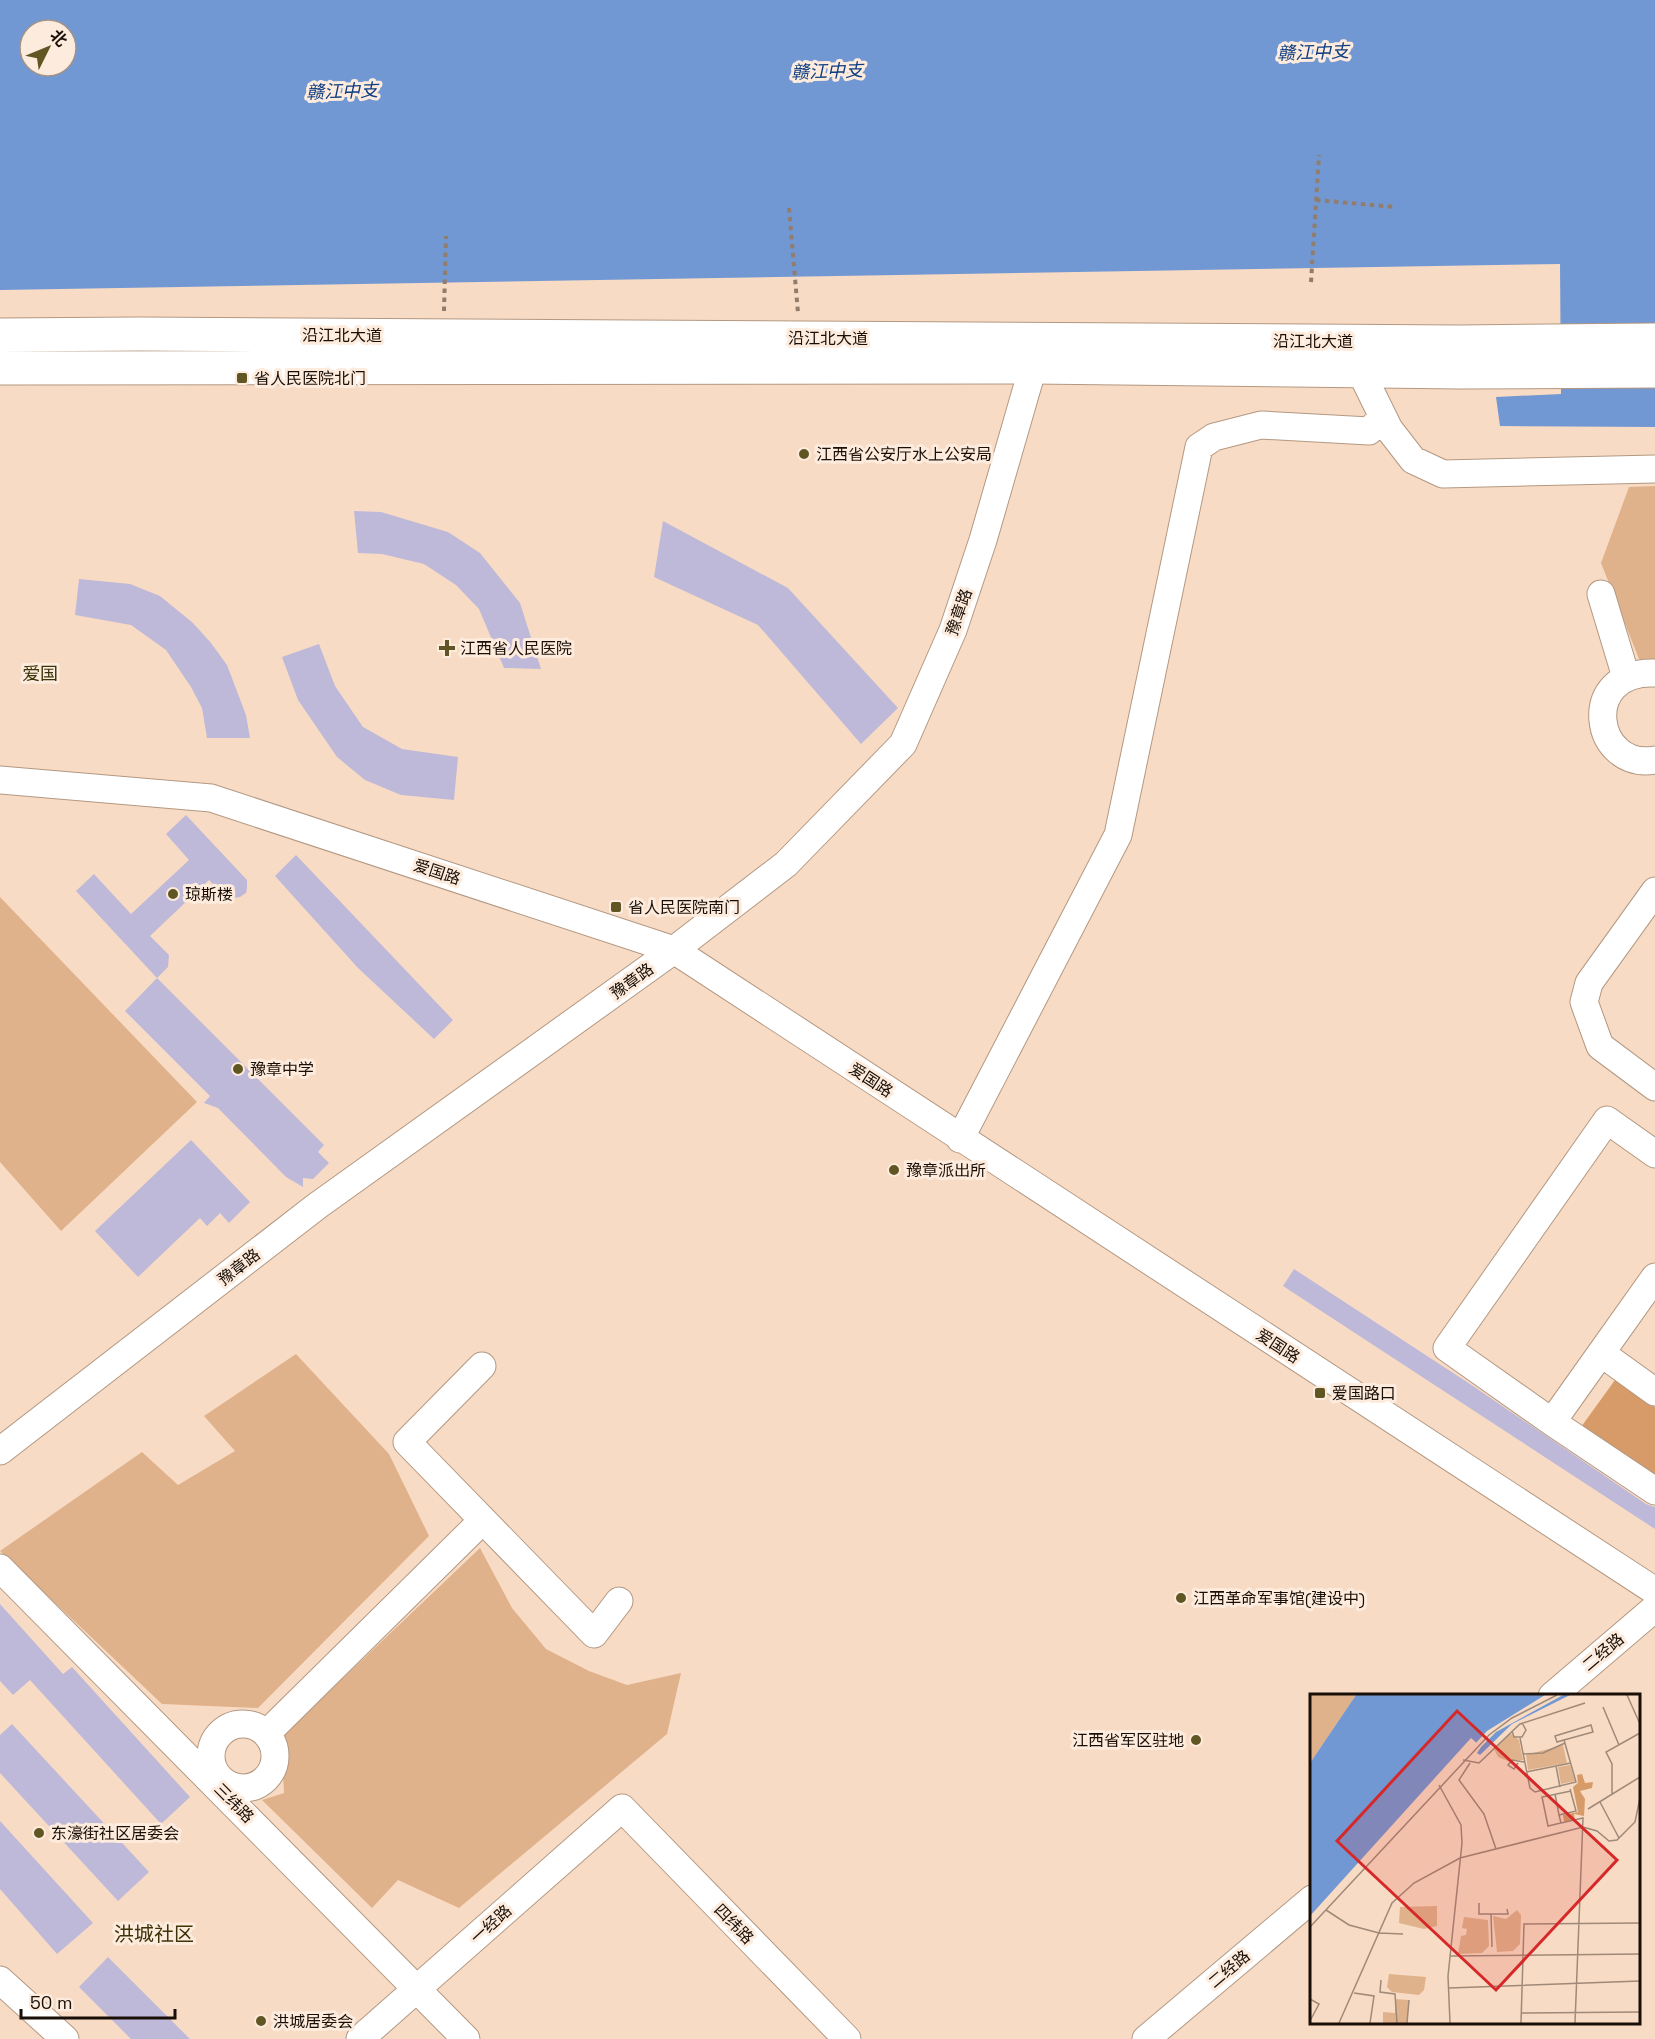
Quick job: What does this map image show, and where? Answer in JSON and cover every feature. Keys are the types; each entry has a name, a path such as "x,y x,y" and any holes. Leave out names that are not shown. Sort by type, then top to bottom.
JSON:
{"main road":[{"name":"沿江北大道","path":"0,335 800,338 1032,353"},
{"name":"沿江北大道","path":"1460,357 1655,340"},
{"name":"沿江北大道","path":"0,368 1032,353 1460,357 1655,371"}],"street":[{"name":"豫章路","path":"0,1451 317,1206 674,950 786,864 903,744 953,630 983,540 1032,353"},
{"path":"1359,356 1389,429 1413,460 1443,474 1655,469"},
{"path":"960,1139 1118,835 1199,447 1214,437 1261,425 1369,431 1383,417"},
{"path":"1601,594 1626,677"},
{"path":"1655,673 1640,672 1626,677 1614,686 1606,699 1602,713 1603,728 1610,742 1620,752 1634,759 1655,760"},
{"name":"爱国路","path":"0,780 211,798 674,950 1655,1591"},
{"path":"1655,891 1589,983 1584,1002 1600,1046 1655,1087"},
{"path":"1655,1154 1606,1120 1447,1348 1655,1491"},
{"path":"1552,1422 1655,1277"},
{"path":"1600,1353 1655,1392"},
{"path":"482,1366 407,1442 594,1634 620,1601"},
{"path":"267,1733 483,1520"},
{"name":"三纬路","path":"0,1568 218,1781 466,2039"},
{"name":"二经路","path":"1553,1694 1655,1608"},
{"path":"249,1724 267,1733 276,1754 270,1775 262,1783 240,1788 218,1781 211,1750 220,1733 228,1726 249,1724"},
{"name":"一经路","path":"360,2039 622,1808"},
{"name":"四纬路","path":"622,1808 847,2039"},
{"name":"二经路","path":"1146,2039 1310,1900"},
{"path":"0,1980 65,2039"}],"path":[{"path":"1311,282 1319,155"},
{"path":"1316,200 1395,207"},
{"path":"789,208 800,338"},
{"path":"443,336 446,236"}],"shaded area":[{"path":"1655,486 1655,660 1639,659 1601,563 1629,487"},
{"path":"0,897 197,1102 61,1231 0,1162"},
{"path":"296,1354 389,1454 429,1536 258,1708 162,1704 0,1551 142,1452 178,1485 235,1451 204,1416"},
{"path":"1615,1380 1655,1407 1655,1486 1576,1434"},
{"path":"480,1548 512,1608 546,1649 589,1671 627,1685 681,1673 667,1734 459,1908 398,1880 372,1908 262,1800 284,1793 281,1737"}],"water":[{"name":"赣江中支","path":"0,0 1655,0 1655,427 1500,426 1496,397 1561,394 1560,264 0,290"}],"building":[{"path":"354,511 381,512 448,532 480,553 520,603 541,669 504,668 479,609 456,585 424,564 382,554 358,553"},
{"path":"663,521 788,588 898,708 861,744 758,625 654,577"},
{"path":"79,579 130,584 160,596 193,623 227,665 246,715 250,738 207,738 202,708 166,650 131,625 75,615"},
{"path":"319,644 335,686 363,727 402,749 458,757 454,800 401,795 365,780 337,757 298,700 282,657"},
{"name":"琼斯楼","path":"186,815 247,880 247,888 246,893 240,897 227,899 209,880 150,936 169,955 168,967 157,978 76,891 94,874 131,914 189,860 166,834"},
{"path":"296,855 453,1020 434,1039 358,968 275,876"},
{"path":"157,978 324,1145 318,1152 329,1163 313,1179 303,1178 303,1187 286,1177 218,1108 204,1103 210,1096 125,1011"},
{"path":"191,1140 250,1202 229,1223 220,1213 207,1226 200,1218 138,1277 95,1231"},
{"path":"1294,1269 1473,1386 1646,1504 1655,1507 1655,1529 1283,1286"},
{"path":"0,1604 63,1674 72,1667 190,1797 161,1824 30,1680 13,1695 0,1681"},
{"path":"12,1724 149,1872 118,1901 0,1773 0,1735"},
{"path":"0,1821 93,1923 57,1954 0,1889"},
{"path":"108,1957 190,2039 131,2039 79,1987"}],"place":[{"name":"省人民医院北门","path":"242,378"},
{"name":"江西省公安厅水上公安局","path":"804,454"},
{"name":"江西省人民医院","path":"447,648"},
{"name":"琼斯楼","path":"173,894"},
{"name":"省人民医院南门","path":"616,907"},
{"name":"豫章中学","path":"238,1069"},
{"name":"豫章派出所","path":"894,1170"},
{"name":"爱国路口","path":"1320,1393"},
{"name":"江西革命军事馆(建设中)","path":"1181,1598"},
{"name":"江西省军区驻地","path":"1196,1740"},
{"name":"东濠街社区居委会","path":"39,1833"},
{"name":"洪城居委会","path":"261,2021"}],"district":[{"name":"爱国","path":"40,673"},
{"name":"洪城社区","path":"154,1934"}]}
